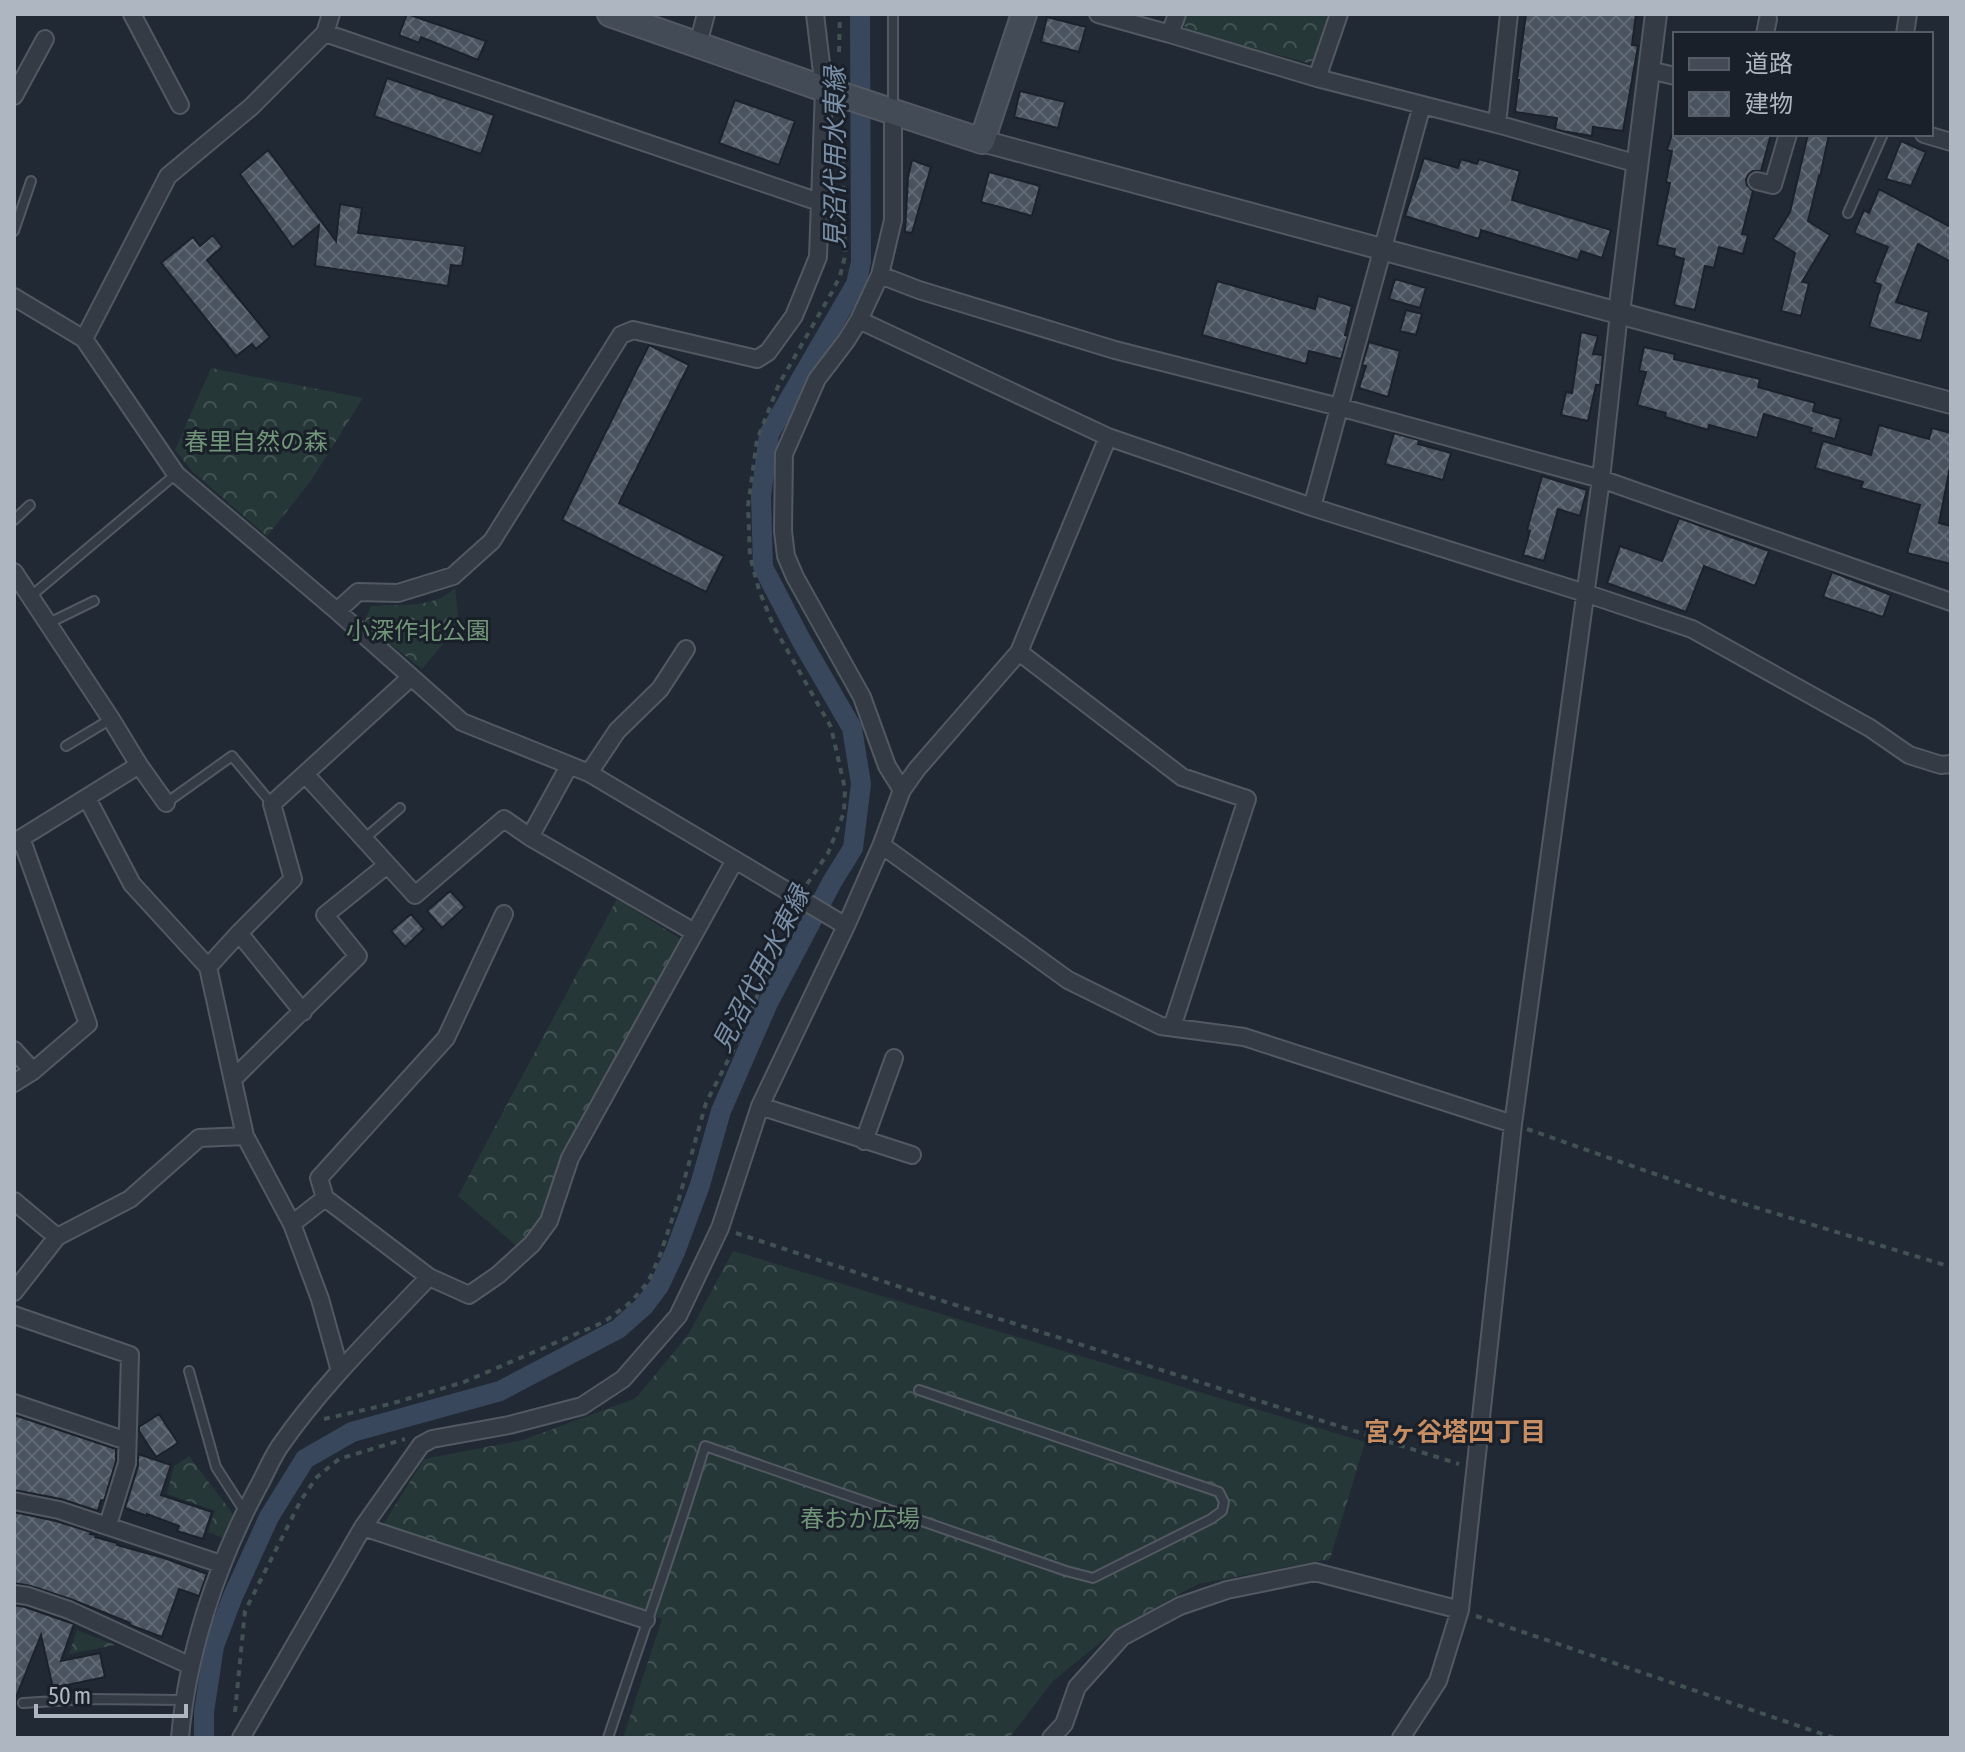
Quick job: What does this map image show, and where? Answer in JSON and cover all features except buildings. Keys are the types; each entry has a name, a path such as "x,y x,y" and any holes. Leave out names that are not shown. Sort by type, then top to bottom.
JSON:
{"main road":[{"path":"610,14 982,141 1024,14"}],"street":[{"path":"132,14 180,105"},
{"path":"84,339 168,176 251,107 325,33 331,14"},
{"path":"698,44 706,14"},
{"path":"337,611 358,592 398,593 453,576 492,541 621,335 633,330 757,359 768,352 794,316 818,257 824,89 815,14"},
{"path":"1098,14 1317,78 1638,164"},
{"path":"1170,34 1177,14"},
{"path":"1317,78 1339,14"},
{"path":"1497,124 1509,14"},
{"path":"1401,1738 1438,1681 1460,1610 1513,1124 1601,479 1656,14"},
{"path":"325,33 819,202"},
{"path":"14,96 45,39"},
{"path":"1649,70 1673,76"},
{"path":"1312,507 1422,105"},
{"path":"887,109 893,220 880,275 859,320 817,379 784,454 783,531 786,556 795,577 862,697 887,766 902,790"},
{"path":"1757,181 1773,185 1787,136"},
{"path":"1931,136 1951,142"},
{"path":"982,141 1951,403"},
{"path":"880,275 919,290 1115,350 1601,479 1951,602"},
{"path":"14,297 84,339 176,474 462,722 589,773 840,923"},
{"path":"859,320 1108,437 1312,507 1692,629 1870,728 1909,755 1941,765 1951,764"},
{"path":"237,1730 363,1527 421,1445 432,1439 509,1425 582,1406 623,1379 678,1316 720,1228 760,1106 840,923 881,846 902,790 1019,652 1108,437"},
{"path":"16,579 31,596 166,803"},
{"path":"589,773 617,731 660,689 686,649"},
{"path":"1019,652 1182,777 1247,799 1172,1027"},
{"path":"208,967 293,879 272,804 410,678"},
{"path":"14,1083 33,1071 88,1024 18,840 139,765"},
{"path":"530,837 569,766"},
{"path":"305,774 415,895 504,819 694,932"},
{"path":"87,798 132,884 208,967 245,1136 292,1224 320,1299 340,1371"},
{"path":"881,846 1068,980 1161,1026 1244,1037 1513,1124"},
{"path":"504,914 446,1038 319,1178 325,1198 429,1277 469,1295 498,1275 532,1244 549,1221 570,1158 735,860"},
{"path":"233,1079 358,956 325,915 387,865"},
{"path":"239,933 303,1012"},
{"path":"14,1050 33,1071"},
{"path":"864,1141 894,1058"},
{"path":"760,1106 912,1155"},
{"path":"14,1292 57,1237 130,1199 199,1138 245,1136"},
{"path":"292,1224 325,1198"},
{"path":"14,1201 57,1237"},
{"path":"180,1738 183,1700 191,1666 221,1564 279,1448 340,1371 429,1277"},
{"path":"14,1315 130,1355 127,1463 108,1525"},
{"path":"14,1403 127,1441"},
{"path":"14,1501 59,1510 221,1564"},
{"path":"363,1527 646,1620"},
{"path":"1051,1738 1064,1724 1077,1687 1122,1637 1180,1606 1227,1590 1315,1572 1460,1610"},
{"path":"14,1594 69,1610 191,1666"}],"lane":[{"path":"887,109 893,14"},
{"path":"1848,213 1882,136"},
{"path":"14,231 31,181"},
{"path":"31,596 176,474"},
{"path":"14,520 30,505"},
{"path":"49,623 94,601"},
{"path":"66,746 111,719"},
{"path":"166,803 232,756 272,804"},
{"path":"364,839 400,808"},
{"path":"189,1371 216,1467 245,1512"},
{"path":"608,1738 646,1620 682,1523 705,1446 1093,1578 1222,1511 1224,1502 1219,1492 919,1390"},
{"path":"23,1703 89,1699 183,1700"}],"path":[{"path":"839,59 840,14"},
{"path":"316,1421 390,1404 464,1382 604,1322 631,1302 648,1282 659,1258 706,1103 741,1035 799,900 828,853 844,812 845,789 831,727 774,627 759,590 750,556 748,506 757,440 779,384 832,292 845,256 841,129"},
{"path":"1513,1124 1712,1194 1951,1267"},
{"path":"720,1228 1476,1470"},
{"path":"237,1730 245,1611 301,1500 317,1477 339,1459 409,1438 421,1445"},
{"path":"1460,1610 1834,1738"}],"green space":[{"path":"1185,14 1334,14 1320,57 1308,63 1187,30 1182,22"},
{"name":"春里自然の森","path":"211,368 363,398 310,482 267,536 193,472 175,450"},
{"name":"小深作北公園","path":"455,588 459,625 422,669 364,623 371,606 427,602 447,595"},
{"path":"617,899 682,940 556,1166 564,1175 525,1253 458,1196"},
{"name":"春おか広場","path":"733,1251 1365,1442 1330,1559 1198,1584 1118,1628 1053,1681 1009,1738 623,1738 662,1619 383,1525 424,1459 523,1440 636,1398 688,1335"},
{"path":"189,1456 233,1514 223,1538 208,1532 215,1511 167,1494 174,1466"},
{"path":"77,1630 115,1645 69,1654"}],"waterway":[{"name":"見沼代用水東縁","path":"204,1738 204,1712 214,1646 269,1517 305,1459 352,1432 500,1391 618,1329 644,1306 659,1286 700,1185 721,1111 768,1003 853,848 861,784 852,728 763,567 761,496 769,434 856,284 861,262 860,14"}],"district":[{"name":"宮ヶ谷塔四丁目","path":"1455,1432"}]}
